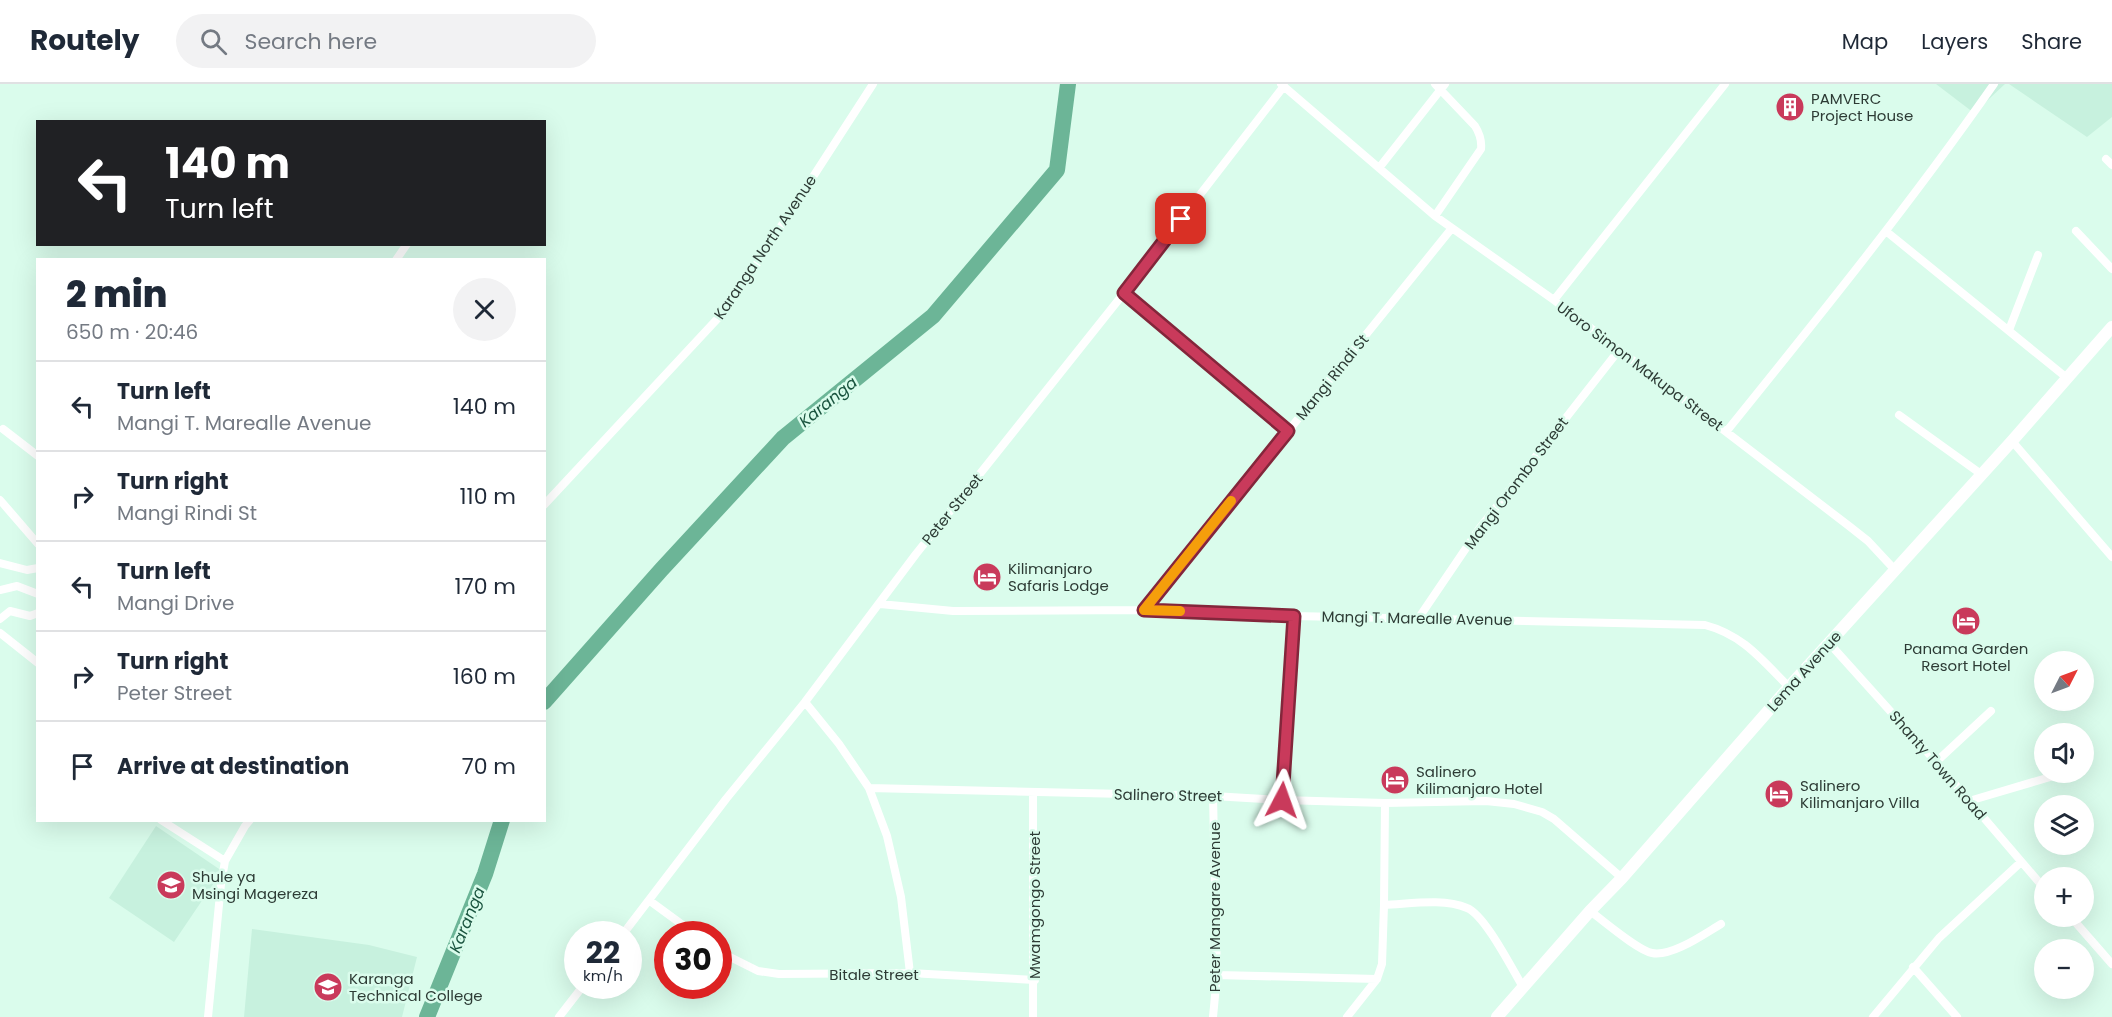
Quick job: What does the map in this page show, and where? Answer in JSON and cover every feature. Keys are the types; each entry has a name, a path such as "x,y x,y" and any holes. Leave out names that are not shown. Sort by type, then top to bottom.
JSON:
{"main road":[{"name":"Lema Avenue","path":"1497,1017 2112,327"}],"street":[{"name":"Karanga North Avenue","path":"546,503 720,316 749,276 873,84"},
{"path":"1554,300 1725,84"},
{"path":"1726,432 1887,232 1994,84"},
{"name":"Uforo Simon Makupa Street","path":"1282,85 1436,216 1554,300 1849,525 1868,541 1895,570"},
{"name":"Peter Street","path":"634,921 726,800 806,702 916,554 1124,293 1282,85"},
{"path":"1378,168 1440,86 1479,132 1481,149 1436,216"},
{"name":"Mangi Rindi St","path":"1144,610 1452,228"},
{"path":"2076,231 2112,269"},
{"path":"1887,232 2067,378"},
{"path":"2009,330 2038,255"},
{"path":"1124,293 1288,431"},
{"name":"Mangi Orombo Street","path":"1418,619 1479,529 1619,350"},
{"path":"1899,415 1980,474"},
{"path":"3,429 36,454"},
{"path":"2012,441 2112,557"},
{"path":"0,500 36,542"},
{"path":"0,563 22,570 36,568"},
{"path":"0,590 17,586 36,593"},
{"name":"Mangi T. Marealle Avenue","path":"880,604 953,611 1144,610 1294,616 1705,625 1739,640 1789,687"},
{"path":"0,619 10,611 30,616 36,614"},
{"path":"1282,800 1294,616"},
{"path":"0,633 36,661"},
{"name":"Shanty Town Road","path":"1829,644 1936,762 2034,877"},
{"path":"806,702 839,744 869,788 887,836 901,897 910,973"},
{"path":"1936,762 1991,711"},
{"path":"1969,801 2034,782"},
{"name":"Salinero Street","path":"869,788 1213,796 1385,803 1486,801 1514,804 1542,812 1569,831 1622,878"},
{"name":"Mwamgongo Street","path":"1033,793 1035,980 1033,1017"},
{"name":"Peter Mangare Avenue","path":"1212,1017 1217,975 1213,796"},
{"path":"1347,1017 1377,979 1382,964 1385,803"},
{"path":"164,822 225,861"},
{"path":"208,1017 225,861 248,822"},
{"path":"1873,1017 1913,966 1965,912 2021,862"},
{"path":"650,901 677,921"},
{"path":"1384,905 1448,903 1469,908 1482,920 1523,987"},
{"path":"1590,910 1645,951 1656,954 1681,947 1721,924"},
{"path":"2080,927 2112,964"},
{"name":"Bitale Street","path":"732,959 758,970 779,974 910,973 1035,980"},
{"path":"1913,966 1957,1017"},
{"path":"1217,975 1377,979"},
{"path":"559,1017 573,999"}],"shaded area":[{"path":"1936,84 2005,84 1974,113"},
{"path":"2009,84 2112,84 2112,117 2087,137"},
{"path":"156,826 222,871 174,942 109,898"},
{"name":"Karanga Technical College","path":"252,929 369,945 417,957 402,1017 244,1017"}],"waterway":[{"name":"Karanga","path":"546,700 661,570 783,438 933,316 1057,170 1068,84"},
{"name":"Karanga","path":"427,1017 485,874 501,822"}],"slow traffic":[{"path":"1180,611 1144,610 1231,501"}],"place":[{"name":"PAMVERC Project House","path":"1790,107"},
{"name":"Kilimanjaro Safaris Lodge","path":"987,577"},
{"name":"Panama Garden Resort Hotel","path":"1966,621"},
{"name":"Salinero Kilimanjaro Hotel","path":"1395,780"},
{"name":"Salinero Kilimanjaro Villa","path":"1779,794"},
{"name":"Shule ya Msingi Magereza","path":"171,885"},
{"name":"Karanga Technical College","path":"328,987"}],"route":[{"path":"1181,219 1124,293 1288,431 1144,610 1294,616 1282,800"}]}
